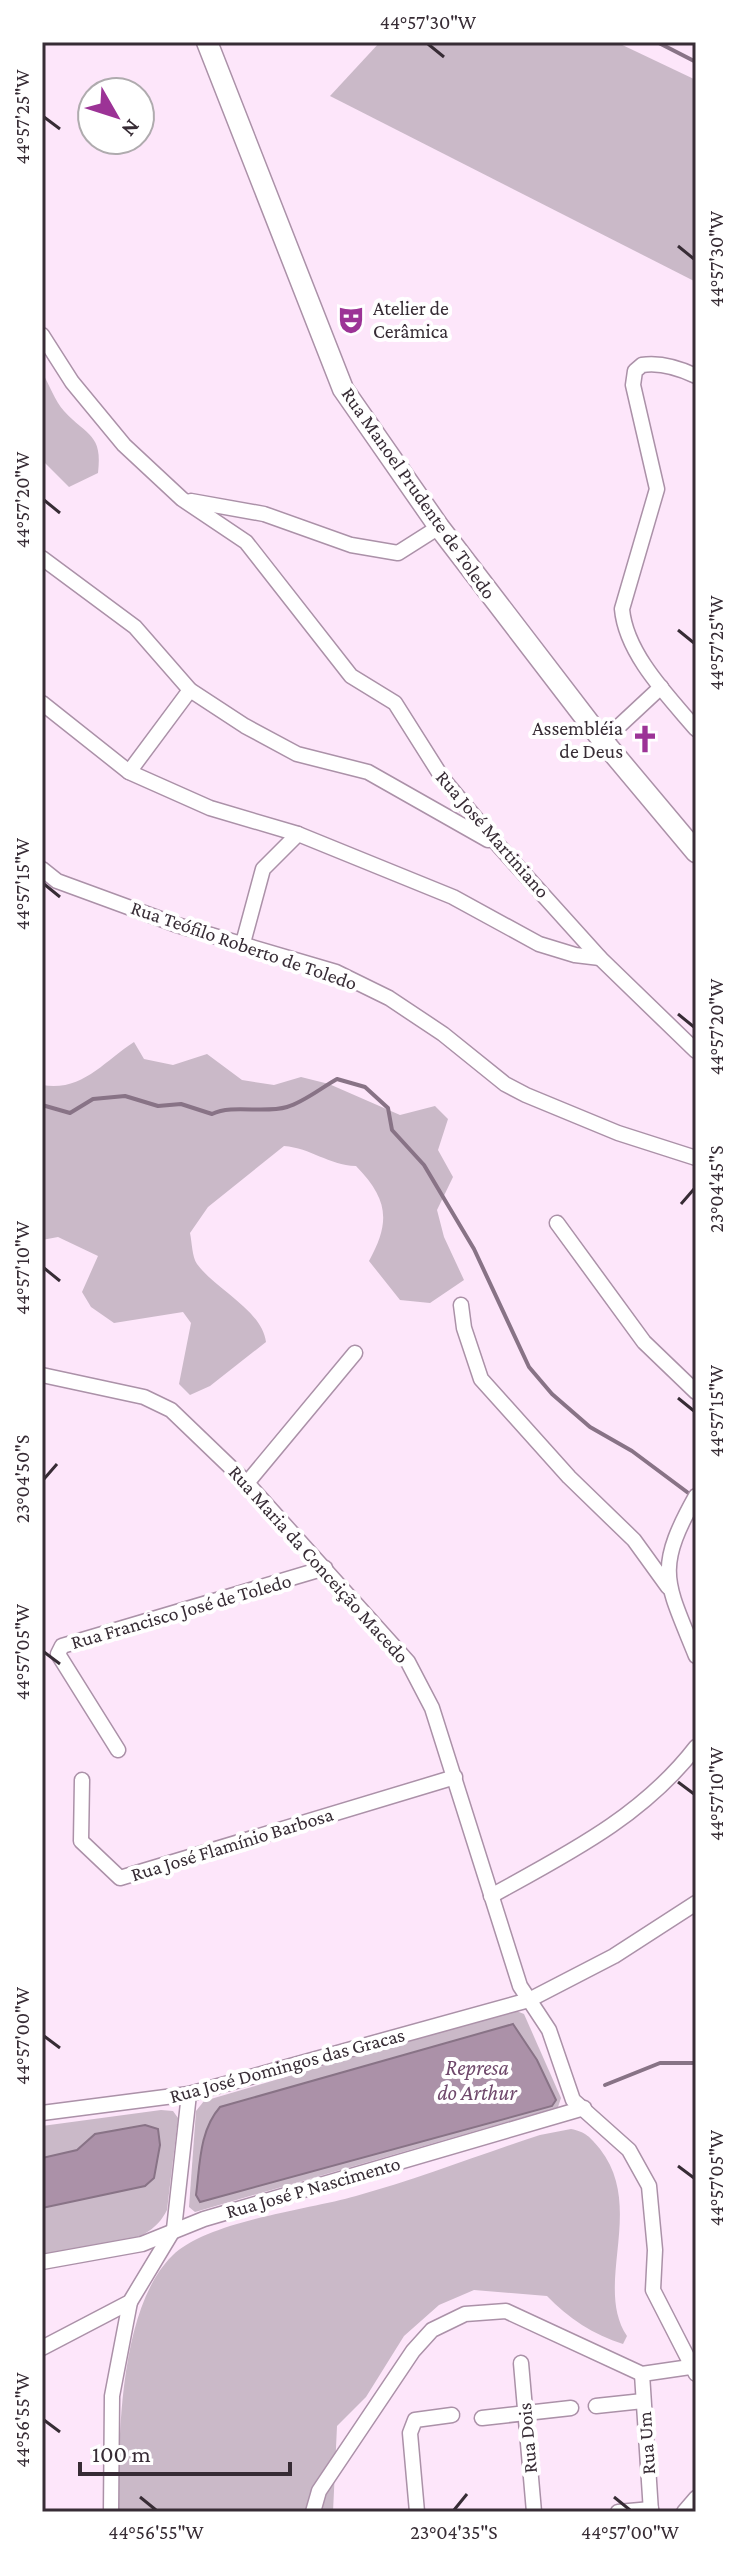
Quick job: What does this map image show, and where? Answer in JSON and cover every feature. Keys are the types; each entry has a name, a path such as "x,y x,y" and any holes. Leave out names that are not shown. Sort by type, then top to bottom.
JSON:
{"street":[{"name":"Rua Manoel Prudente de Toledo","path":"207,42 343,389 439,527 603,741 696,852"},
{"name":"Rua José Martiniano","path":"42,335 72,382 124,445 182,499 246,542 351,676 395,703 443,779 499,846 600,958 696,1051"},
{"path":"696,376 657,364 637,368 633,385 656,498 622,609 628,634 661,687 696,729"},
{"path":"182,499 264,514 351,545 398,553 439,527"},
{"path":"42,558 135,627 190,690 245,726 297,754 368,772 499,846"},
{"path":"603,741 661,687"},
{"path":"129,772 190,690"},
{"path":"42,703 129,772 210,808 298,834 453,897 539,944 575,955 600,958"},
{"path":"243,943 263,869 298,834"},
{"name":"Rua Teófilo Roberto de Toledo","path":"42,869 57,881 177,925 336,972 389,998 443,1034 505,1084 526,1095 618,1133 696,1158"},
{"path":"557,1223 644,1342 696,1392"},
{"path":"461,1305 464,1328 481,1379 569,1477 634,1540 668,1587 696,1656"},
{"path":"247,1483 355,1353"},
{"name":"Rua Maria da Conceição Macedo","path":"42,1375 144,1397 171,1410 247,1483 408,1662 423,1687 455,1777 520,1986 549,2030 578,2104"},
{"path":"668,1587 668,1555 691,1511"},
{"name":"Rua Francisco José de Toledo","path":"118,1750 58,1654 62,1646 325,1568"},
{"path":"491,1896 594,1838 644,1804 696,1747"},
{"name":"Rua José Flamínio Barbosa","path":"82,1780 81,1841 120,1878 455,1777"},
{"name":"Rua José Domingos das Gracas","path":"42,2113 189,2094 529,2000 614,1956 696,1903"},
{"path":"111,2512 112,2396 130,2302 174,2229 189,2094"},
{"path":"313,2512 319,2491 413,2351 432,2330 465,2314 506,2311 642,2374 693,2370 653,2290 655,2250 649,2186 629,2150 578,2104"},
{"name":"Rua José P Nascimento","path":"42,2262 142,2244 174,2229 578,2104"},
{"path":"42,2348 130,2302"},
{"name":"Rua Dois","path":"521,2363 534,2512"},
{"name":"Rua Um","path":"642,2374 651,2511"},
{"path":"596,2406 643,2401"},
{"path":"482,2418 571,2408"},
{"path":"417,2512 410,2433 415,2420 452,2415"},
{"path":"684,2512 696,2498"},
{"path":"618,2512 651,2511"}],"shaded area":[{"path":"380,42 616,42 696,80 696,282 330,96"},
{"path":"42,372 61,407 92,437 98,450 98,473 69,487 42,460"},
{"path":"134,1042 144,1059 173,1065 207,1054 242,1080 274,1085 301,1077 329,1084 400,1115 435,1106 448,1119 438,1150 453,1177 437,1210 444,1237 464,1280 430,1303 400,1300 369,1261 381,1234 383,1211 367,1178 356,1166 284,1146 208,1207 190,1233 197,1264 256,1320 266,1342 210,1386 190,1395 179,1384 191,1323 183,1312 114,1323 91,1307 82,1292 98,1256 58,1237 42,1240 42,1085 56,1086 81,1080"},
{"name":"Represa do Arthur","path":"514,2010 524,2014 561,2098 558,2107 195,2212 189,2207 196,2111 204,2101"},
{"path":"173,2111 178,2118 167,2210 158,2224 145,2234 112,2246 42,2254 42,2126"},
{"path":"571,2129 587,2136 600,2149 613,2172 619,2196 615,2294 618,2316 627,2336 623,2344 582,2325 547,2296 474,2290 439,2305 404,2336 366,2397 337,2426 333,2512 119,2512 121,2414 132,2341 141,2308 154,2279 172,2256 188,2244 233,2225 356,2196 540,2135"}],"water":[{"name":"Represa do Arthur","path":"513,2024 537,2060 556,2100 552,2106 200,2202 196,2195 204,2137 220,2107"},
{"path":"145,2125 158,2129 160,2145 154,2178 145,2186 42,2208 42,2158 77,2150 95,2134"}],"waterway":[{"path":"657,42 696,62"},
{"path":"42,1105 70,1113 93,1099 125,1096 158,1106 181,1104 212,1114 229,1110 287,1107 337,1079 365,1087 388,1108 392,1130 424,1165 474,1249 529,1367 552,1394 590,1427 632,1451 691,1495"},
{"path":"605,2085 660,2063 696,2063"}],"place":[{"name":"Atelier de Cerâmica","path":"351,320"},
{"name":"Assembléia de Deus","path":"645,739"}]}
